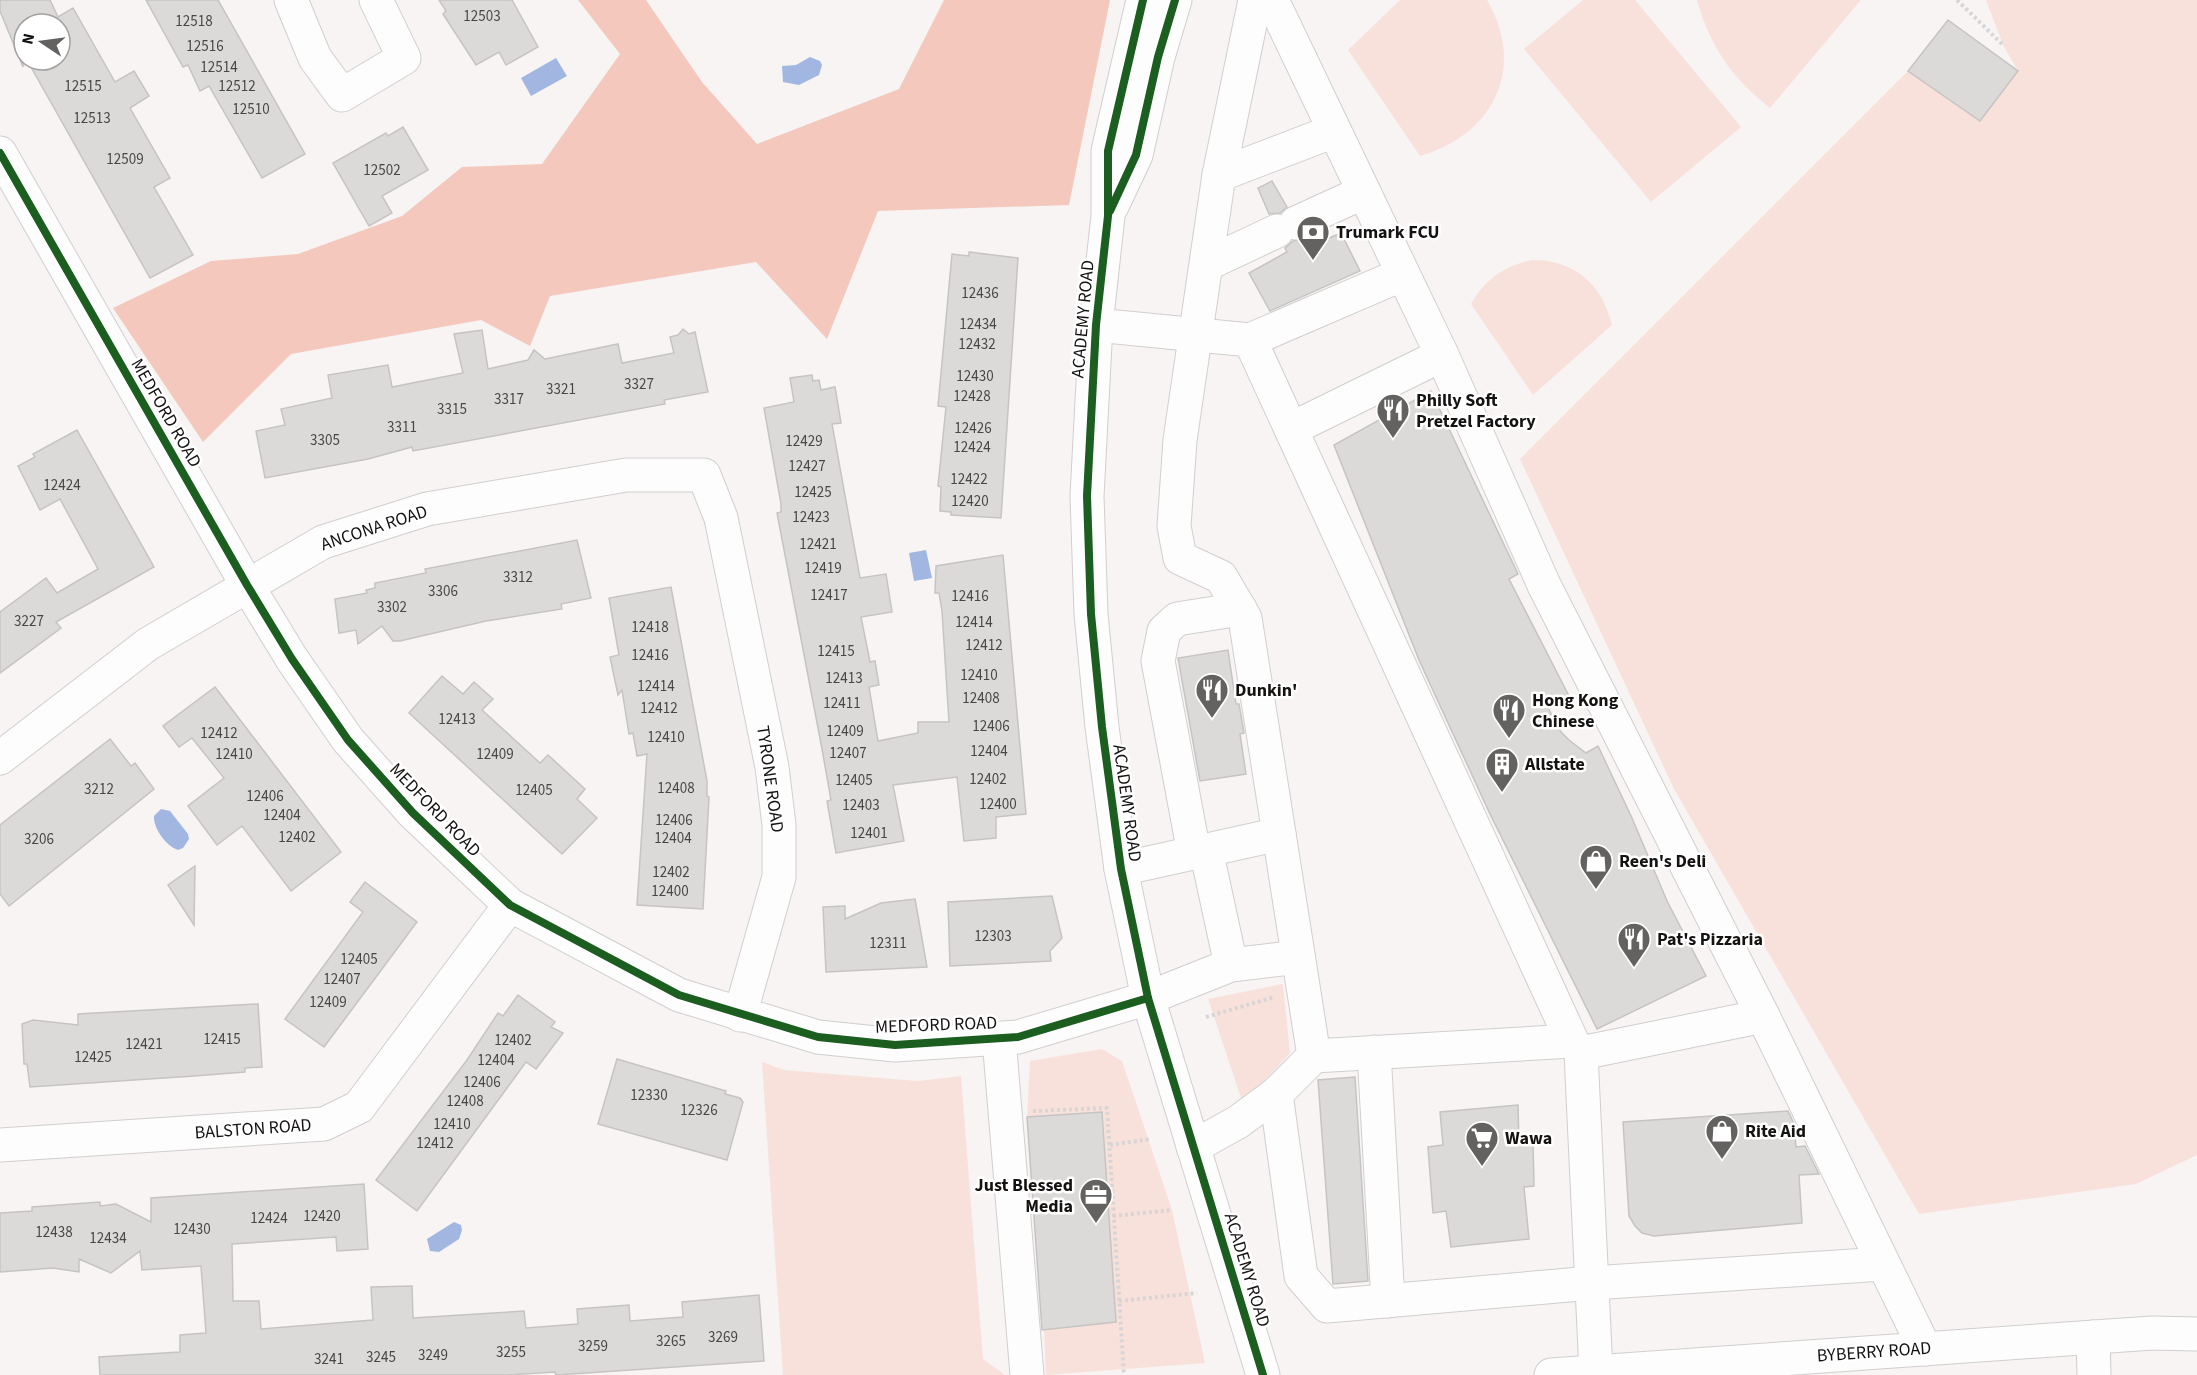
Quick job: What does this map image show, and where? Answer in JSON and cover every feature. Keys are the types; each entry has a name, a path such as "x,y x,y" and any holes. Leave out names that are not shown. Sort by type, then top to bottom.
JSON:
{"street":[{"path":"291,0 315,58 342,95 404,58 376,0"},
{"name":"ACADEMY ROAD","path":"1143,0 1108,151 1108,216 1096,325 1087,496 1091,614 1102,727 1121,869 1148,998 1263,1375"},
{"name":"ACADEMY ROAD","path":"1108,216 1136,155 1158,57 1175,0"},
{"path":"1256,0 1219,175 1180,440 1174,526 1180,558 1221,577 1245,618 1314,1056"},
{"path":"1272,0 1442,354 1544,585 1763,1016 1883,1264 1920,1358"},
{"path":"1219,175 1334,130"},
{"name":"MEDFORD ROAD","path":"0,153 247,585 292,659 348,740 413,813 510,905 678,995 818,1037 895,1044 1018,1037 1069,1024 1148,998 1232,965 1298,957"},
{"path":"1207,264 1364,192"},
{"path":"1096,325 1250,340 1403,273"},
{"path":"1250,340 1576,1047 1596,1372"},
{"path":"1291,429 1442,354"},
{"name":"ANCONA ROAD","path":"0,758 148,644 247,585 323,542 427,509 626,475 704,474 721,518 726,540"},
{"name":"TYRONE ROAD","path":"726,540 772,767 779,825 779,877 740,1015"},
{"path":"1232,965 1200,851 1158,661 1164,631 1177,619 1240,609"},
{"path":"1121,869 1279,834"},
{"name":"BALSTON ROAD","path":"0,1145 324,1124 359,1107 510,905"},
{"path":"1193,1147 1238,1122 1276,1094 1314,1056 1374,1052 1576,1047 1763,1016"},
{"path":"999,1039 1027,1375"},
{"path":"1374,1052 1388,1300"},
{"path":"1276,1094 1301,1276 1327,1306 1592,1283 1883,1264"},
{"name":"BYBERRY ROAD","path":"1551,1375 1839,1365 1920,1358 2093,1337 2152,1333 2197,1334"},
{"path":"2093,1337 2094,1375"}],"path":[{"path":"1957,0 2003,45"},
{"path":"1206,1017 1285,994"},
{"path":"1027,1111 1107,1108 1124,1375"},
{"path":"1110,1145 1150,1139"},
{"path":"1113,1216 1172,1210"},
{"path":"1119,1301 1197,1293"}],"shaded area":[{"path":"578,0 646,0 702,82 757,144 899,89 944,0 1110,0 1069,205 878,211 827,339 756,262 550,296 530,346 481,320 291,354 203,442 113,308 211,261 298,254 402,216 462,167 542,164 620,54"},
{"path":"1400,0 1487,0 1499,26 1504,51 1503,74 1496,96 1484,116 1467,132 1445,146 1420,156 1348,50"},
{"path":"1583,0 1635,0 1741,127 1651,202 1524,49"},
{"path":"1697,0 1861,0 1770,108 1744,85 1724,60 1702,17"},
{"path":"1986,0 2197,0 2197,1155 2136,1184 1919,1214 1674,789 1520,459 1908,71 1980,121 2018,71 2003,45"},
{"path":"1532,260 1561,264 1584,277 1594,286 1601,298 1612,325 1533,395 1471,304 1482,287 1496,275"},
{"path":"1283,984 1290,1053 1243,1104 1208,999"},
{"path":"1102,1049 1122,1061 1172,1210 1205,1363 1046,1375 1044,1330 1116,1321 1027,1117 1030,1061"},
{"path":"762,1062 784,1070 918,1081 961,1076 983,1359 1005,1375 783,1375"}],"water":[{"path":"810,57 820,61 822,65 819,75 799,85 783,82 782,66 796,65"},
{"path":"556,58 567,76 531,96 521,78"},
{"path":"926,550 932,578 914,581 909,553"},
{"path":"161,809 170,811 188,834 189,839 183,848 178,850 173,848 158,831 154,816"},
{"path":"454,1222 461,1225 459,1239 439,1252 430,1251 427,1239"}],"building":[{"path":"0,0 50,0 56,12 12,12 12,40 0,11"},
{"path":"146,0 218,0 305,154 262,178 209,86 200,91 188,65 183,67"},
{"path":"439,0 512,0 538,47 506,65 499,52 476,65 443,14 446,11"},
{"path":"73,8 115,82 134,71 149,96 130,108 170,178 154,187 193,255 150,278 34,72 72,72 72,12 66,12"},
{"path":"1948,20 2018,71 1980,121 1908,71"},
{"path":"403,127 428,170 382,196 392,213 369,226 333,163 386,133 388,136"},
{"path":"1272,181 1287,207 1280,213 1269,214 1258,188"},
{"name":"Trumark FCU","path":"1341,233 1360,271 1270,311 1249,273 1287,252 1285,248 1293,241 1306,239 1310,246"},
{"path":"969,252 1018,258 1001,518 951,515 951,512 940,511 941,487 938,486 946,407 938,406 952,254 969,256"},
{"path":"683,329 689,334 695,332 708,392 664,400 665,404 413,451 412,447 368,459 265,478 256,431 285,425 281,409 332,398 328,375 388,365 392,387 463,373 454,334 482,330 488,369 528,360 534,350 545,359 618,344 622,363 674,353 670,337 678,335"},
{"path":"812,375 813,381 819,380 821,390 835,387 841,423 832,424 860,578 886,574 892,612 861,617 870,662 875,661 879,685 869,687 878,741 918,733 918,722 949,722 942,611 939,593 935,593 936,566 1003,555 1026,814 996,817 996,838 964,841 957,777 893,785 904,841 836,853 827,801 831,800 777,513 781,512 781,504 764,408 794,402 790,378"},
{"path":"1431,391 1518,574 1509,579 1569,696 1546,704 1561,732 1569,740 1586,753 1598,746 1667,901 1706,976 1597,1029 1490,814 1419,660 1334,445"},
{"path":"77,430 154,567 56,622 61,628 0,673 0,612 46,578 57,593 98,569 60,499 40,510 18,466 35,457 33,454"},
{"path":"577,540 591,598 561,604 562,609 486,621 400,641 393,641 382,626 358,644 356,630 339,633 335,599 367,593 366,590 375,588 375,583 426,573 425,569"},
{"path":"671,587 709,797 703,909 637,905 647,754 637,756 633,733 629,734 622,690 618,695 610,657 619,655 609,598"},
{"name":"Dunkin'","path":"1228,650 1236,704 1239,704 1244,733 1240,734 1246,774 1200,781 1178,658"},
{"path":"442,676 463,694 474,682 493,699 482,710 540,763 548,755 585,789 577,799 597,818 562,854 409,713"},
{"path":"215,687 341,852 291,891 242,826 217,845 188,806 224,778 192,738 179,747 163,726"},
{"path":"110,739 131,766 135,763 154,789 9,906 0,894 0,825"},
{"path":"195,866 194,925 168,885"},
{"path":"365,882 417,922 324,1047 285,1019 363,912 350,902"},
{"path":"1052,896 1062,938 1050,951 1051,961 950,966 948,902"},
{"path":"915,899 927,967 826,972 823,907 845,906 845,919 881,903"},
{"path":"518,995 555,1022 551,1027 563,1033 536,1069 526,1062 417,1211 376,1180 467,1060 498,1013 503,1016"},
{"path":"258,1004 262,1067 245,1068 245,1072 30,1087 27,1064 24,1064 22,1024 33,1020 78,1025 78,1014"},
{"path":"617,1059 726,1091 725,1094 740,1098 743,1102 727,1160 598,1124"},
{"path":"1355,1077 1368,1281 1333,1284 1318,1080"},
{"name":"Wawa","path":"1518,1105 1519,1144 1533,1143 1534,1186 1524,1187 1529,1239 1451,1247 1446,1211 1433,1213 1428,1147 1443,1145 1440,1112"},
{"name":"Rite Aid","path":"1788,1111 1794,1124 1796,1147 1805,1146 1819,1174 1799,1175 1802,1223 1654,1236 1642,1233 1635,1226 1629,1216 1623,1122"},
{"path":"1102,1112 1116,1322 1042,1330 1027,1117"},
{"path":"364,1184 368,1249 337,1251 336,1237 232,1244 233,1301 259,1301 261,1329 373,1320 371,1287 412,1286 413,1318 524,1311 526,1328 578,1324 577,1309 629,1305 630,1321 683,1317 682,1302 759,1295 764,1361 556,1375 555,1372 507,1375 100,1375 99,1357 180,1352 180,1335 206,1333 201,1266 142,1270 140,1251 111,1273 79,1259 79,1272 53,1268 0,1272 0,1213 32,1211 32,1207 100,1202 100,1206 116,1204 151,1222 151,1198"}],"cycle path":[{"path":"1143,0 1108,151 1108,216 1096,325 1087,496 1091,614 1102,727 1121,869 1148,998 1263,1375"},
{"path":"1110,211 1136,155 1158,57 1175,0"},
{"path":"0,153 247,585 292,659 348,740 413,813 510,905 679,995 818,1037 895,1045 1018,1037 1148,998"}],"place":[{"name":"Trumark FCU","path":"1313,261"},
{"name":"Philly Soft Pretzel Factory","path":"1393,439"},
{"name":"Dunkin'","path":"1212,719"},
{"name":"Hong Kong Chinese","path":"1509,739"},
{"name":"Allstate","path":"1502,793"},
{"name":"Reen's Deli","path":"1596,890"},
{"name":"Pat's Pizzaria","path":"1634,968"},
{"name":"Rite Aid","path":"1722,1160"},
{"name":"Wawa","path":"1482,1167"},
{"name":"Just Blessed Media","path":"1096,1224"}]}
